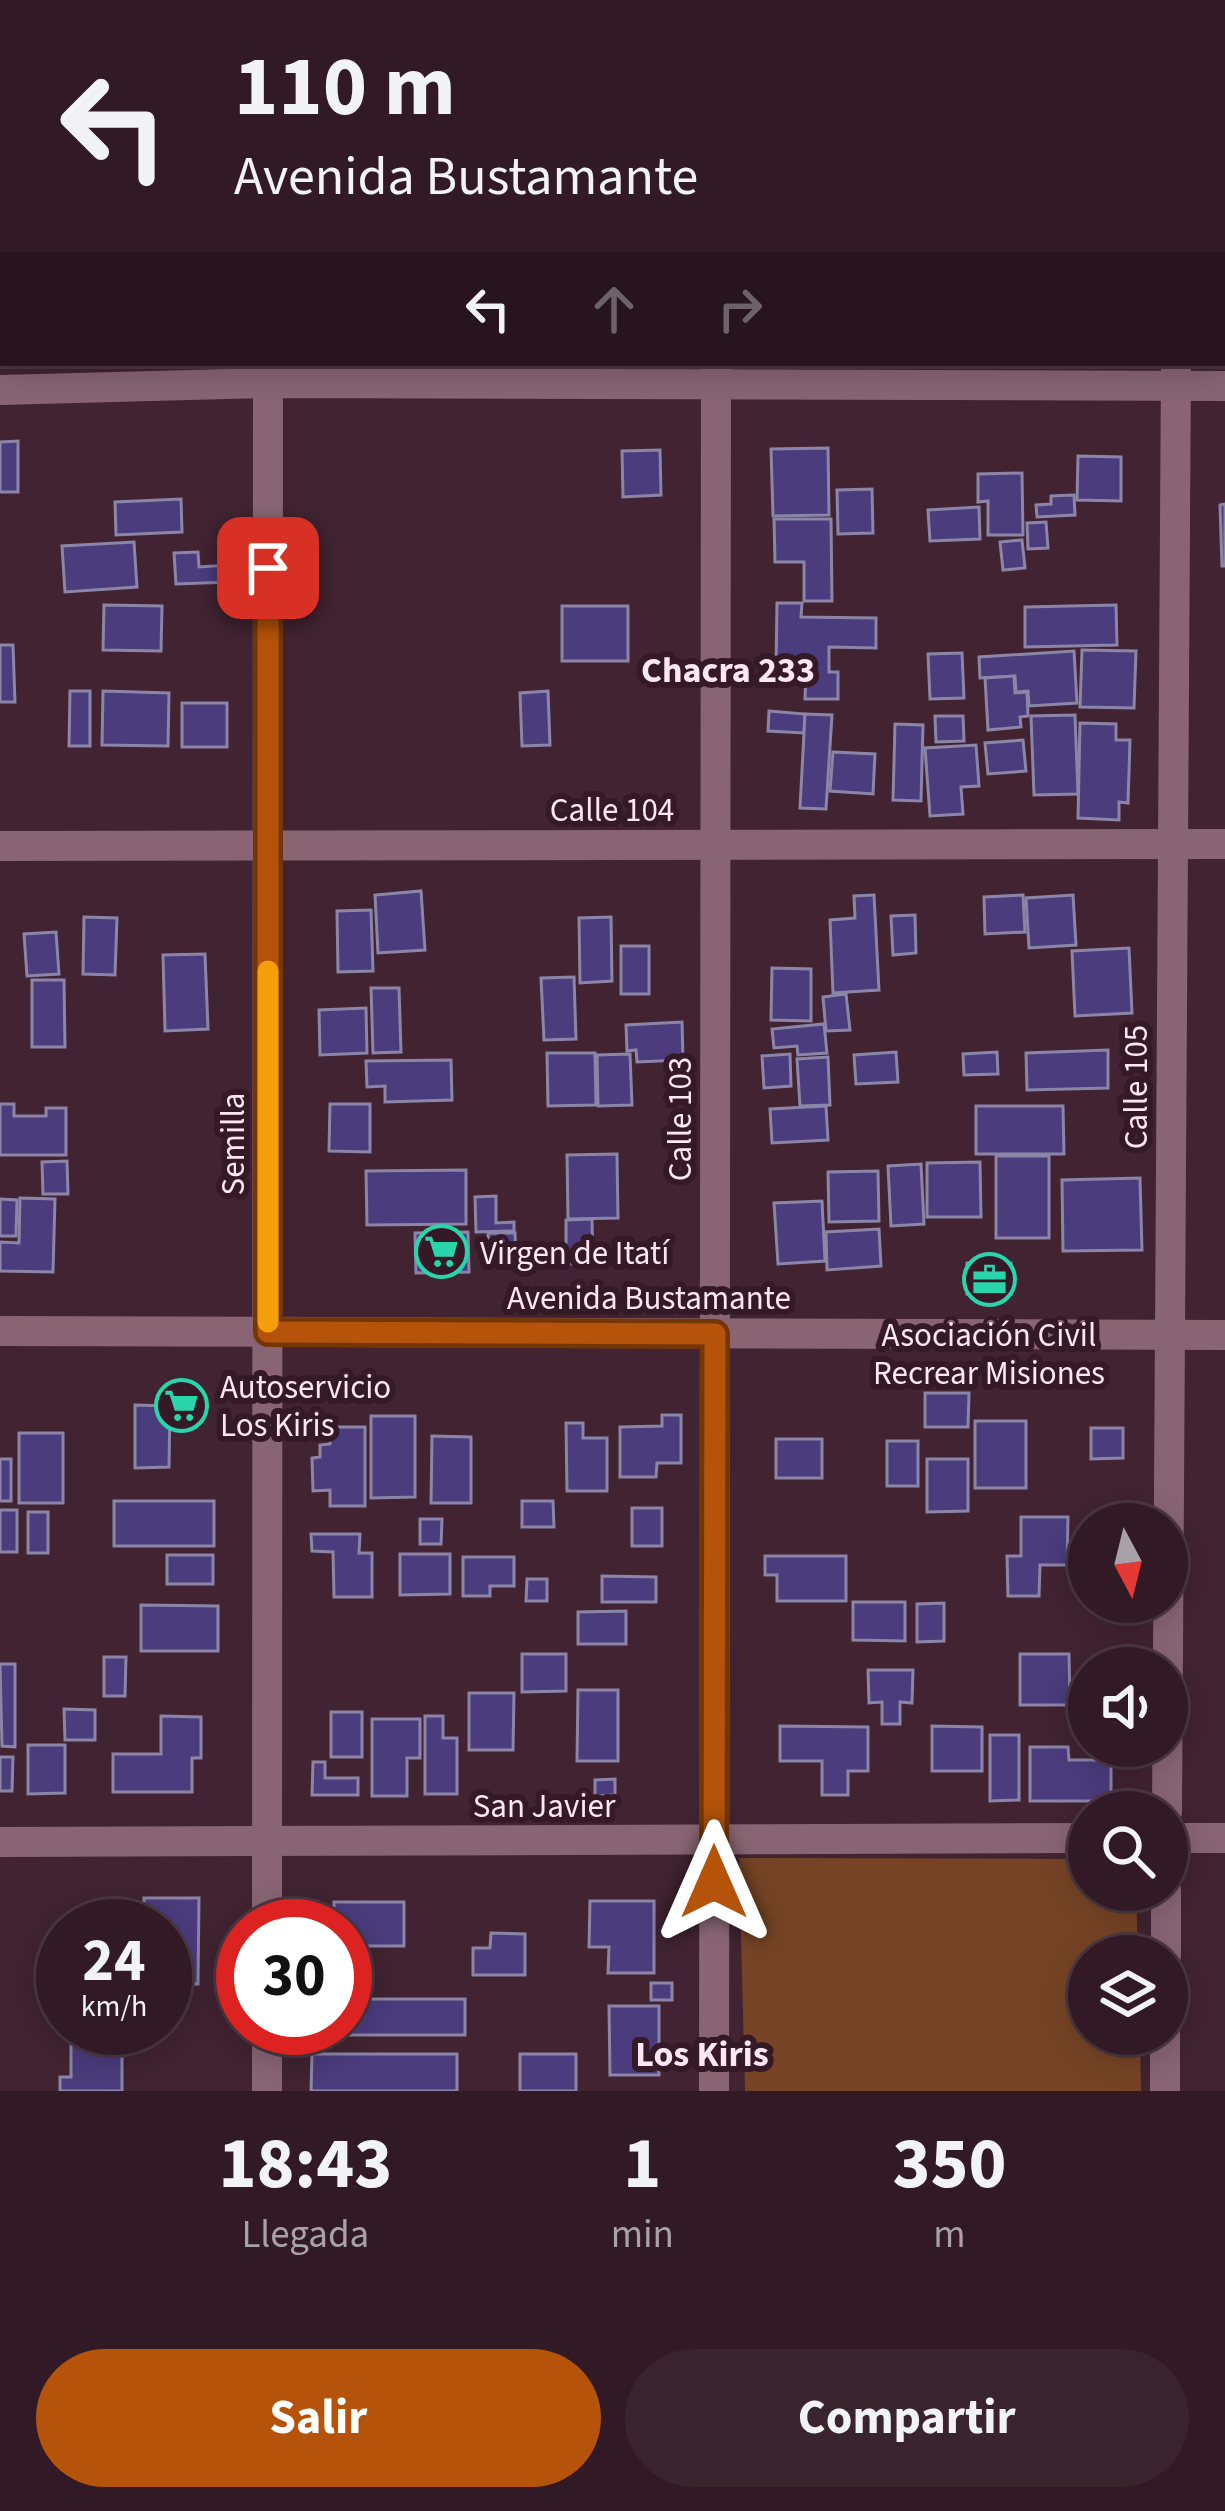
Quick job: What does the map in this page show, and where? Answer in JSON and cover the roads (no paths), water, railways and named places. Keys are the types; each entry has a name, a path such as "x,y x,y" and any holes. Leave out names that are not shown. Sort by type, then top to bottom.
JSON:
{"street":[{"path":"0,389 268,373 1176,374 1225,386"},
{"name":"Semilla","path":"268,373 268,1899"},
{"name":"Calle 103","path":"714,2091 716,374"},
{"name":"Calle 105","path":"1167,1791 1176,374"},
{"name":"Calle 104","path":"0,846 1225,844"},
{"name":"Avenida Bustamante","path":"0,1331 1225,1335"},
{"name":"San Javier","path":"0,1842 1068,1838"},
{"path":"1188,1838 1225,1838"},
{"path":"267,2055 267,2091"},
{"path":"1165,2091 1166,2055"}],"place":[{"name":"Virgen de Itatí","path":"441,1252"},
{"name":"Asociación Civil Recrear Misiones","path":"989,1280"},
{"name":"Autoservicio Los Kiris","path":"181,1405"}],"district":[{"name":"Chacra 233","path":"728,669"},
{"name":"Los Kiris","path":"702,2053"}]}
